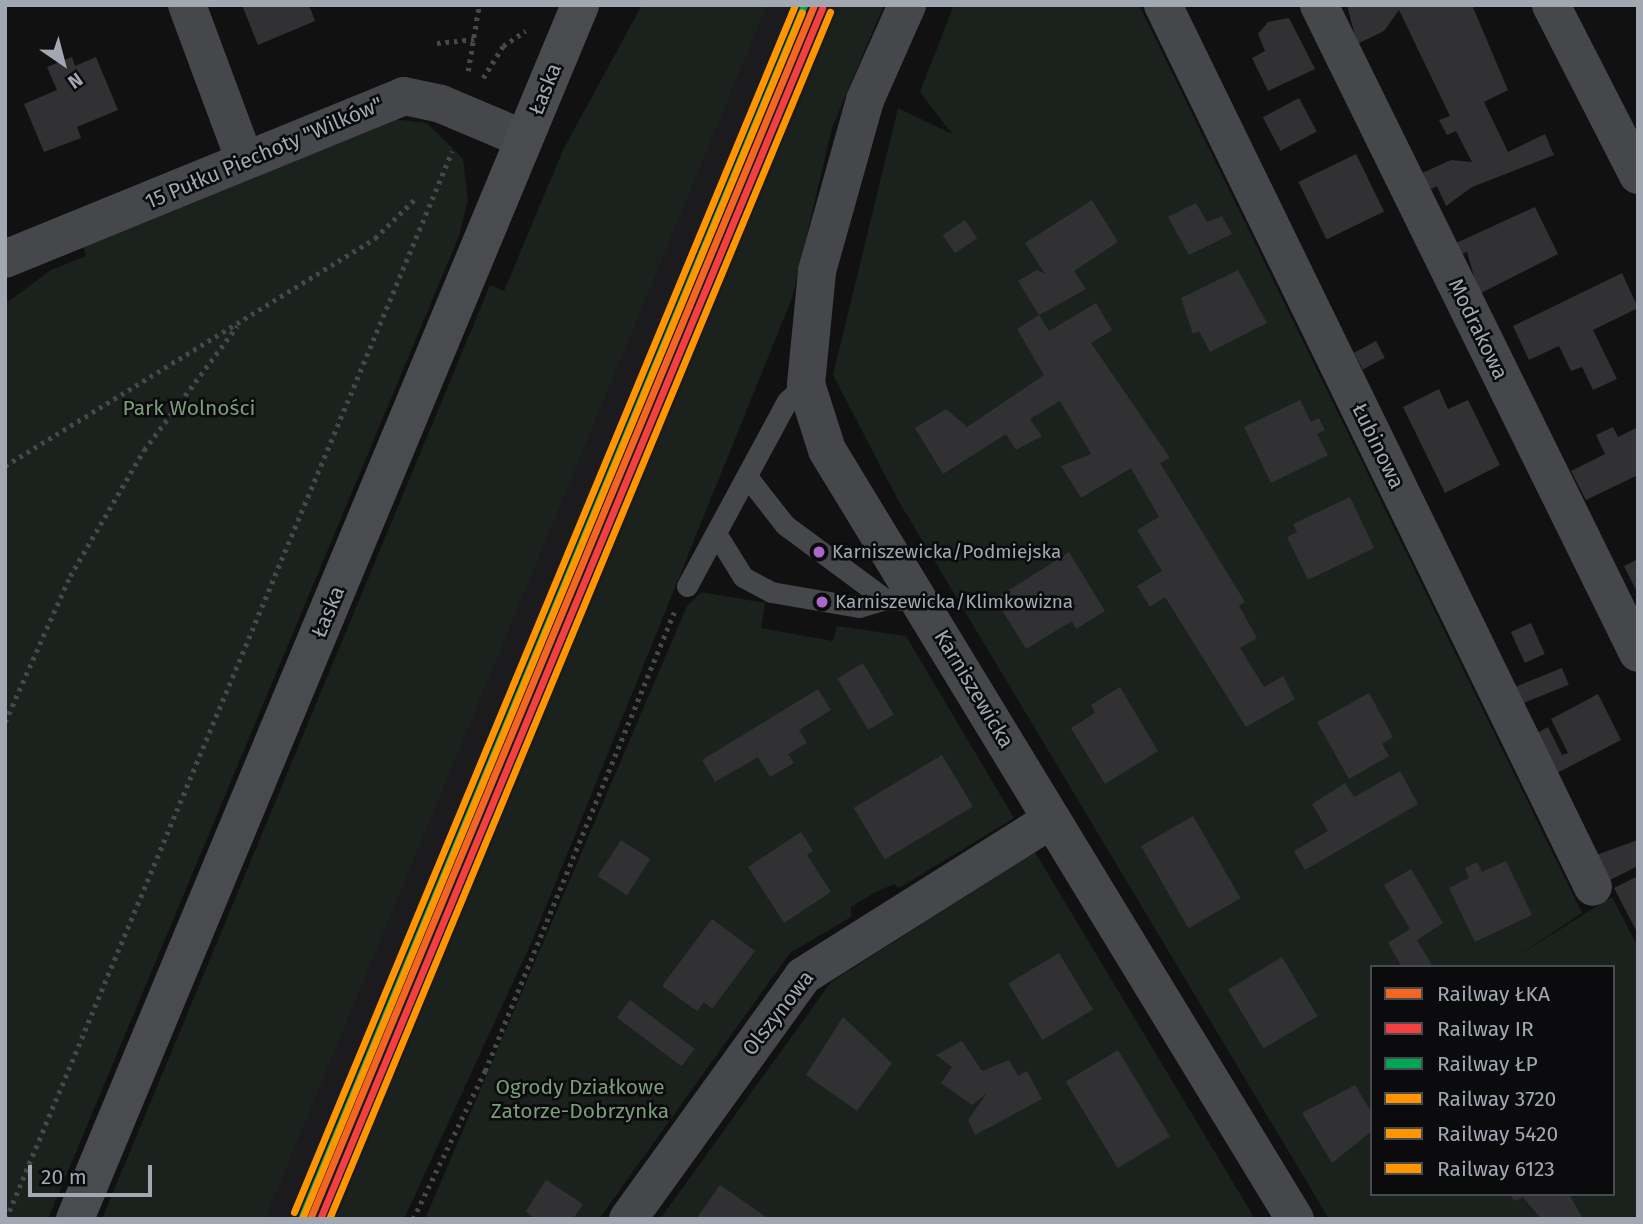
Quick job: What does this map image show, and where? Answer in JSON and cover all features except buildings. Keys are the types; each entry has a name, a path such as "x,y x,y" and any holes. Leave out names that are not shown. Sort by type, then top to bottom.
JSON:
{"main road":[{"name":"Łaska","path":"75,1219 580,5"}],"street":[{"path":"187,5 245,161"},
{"name":"Karniszewicka","path":"907,5 865,100 817,271 806,384 827,450 903,600 1052,819 1295,1219"},
{"name":"Łubinowa","path":"1163,5 1593,887"},
{"name":"Modrakowa","path":"1319,5 1638,653"},
{"path":"1551,5 1638,175"},
{"name":"15 Pułku Piechoty \"Wilków\"","path":"7,251 245,161 404,96 466,98 524,139"},
{"name":"Olszynowa","path":"628,1219 803,976 1052,819"}],"lane":[{"path":"687,586 748,479 787,401 806,384"},
{"path":"748,479 785,525 903,600"},
{"path":"717,535 743,577 771,592 859,607 903,600"}],"path":[{"path":"466,98 479,5"},
{"path":"6,1219 466,98 490,62 534,26"},
{"path":"437,43 476,39"},
{"path":"5,466 375,238 416,198"},
{"path":"5,722 70,576 144,450 239,323"},
{"path":"413,1219 485,1071 687,586"}],"shaded area":[{"path":"712,5 868,5 369,1219 203,1219"}],"green space":[{"path":"642,5 767,5 265,1219 102,1219 490,285 504,291 563,150"},
{"path":"840,5 884,5 832,128 792,298 532,941 404,1219 336,1219"},
{"path":"954,5 1139,5 1582,913 1514,958 1612,897 1638,947 1638,1219 1329,1219 898,500 833,375 898,108 952,134 920,92"},
{"name":"Park Wolności","path":"392,119 427,123 463,159 468,200 459,236 48,1219 5,1219 5,304 51,270 86,256 83,246"},
{"name":"Ogrody Działkowe Zatorze-Dobrzynka","path":"701,592 765,603 761,628 833,641 837,626 906,636 1014,818 899,888 894,884 872,894 851,907 851,917 790,953 599,1219 425,1219 687,606"},
{"path":"1035,852 1255,1219 660,1219 831,982"}],"rail line":[{"name":"5420","path":"294,1212 795,5"},
{"name":"ŁP","path":"302,1216 804,5"},
{"name":"ŁKA","path":"310,1219 814,5"},
{"name":"IR","path":"320,1219 822,8"},
{"name":"6123","path":"302,1219 802,12"},
{"name":"3720","path":"329,1219 830,12"}],"place":[{"name":"Karniszewicka/Podmiejska","path":"819,552"},
{"name":"Karniszewicka/Klimkowizna","path":"822,602"}]}
